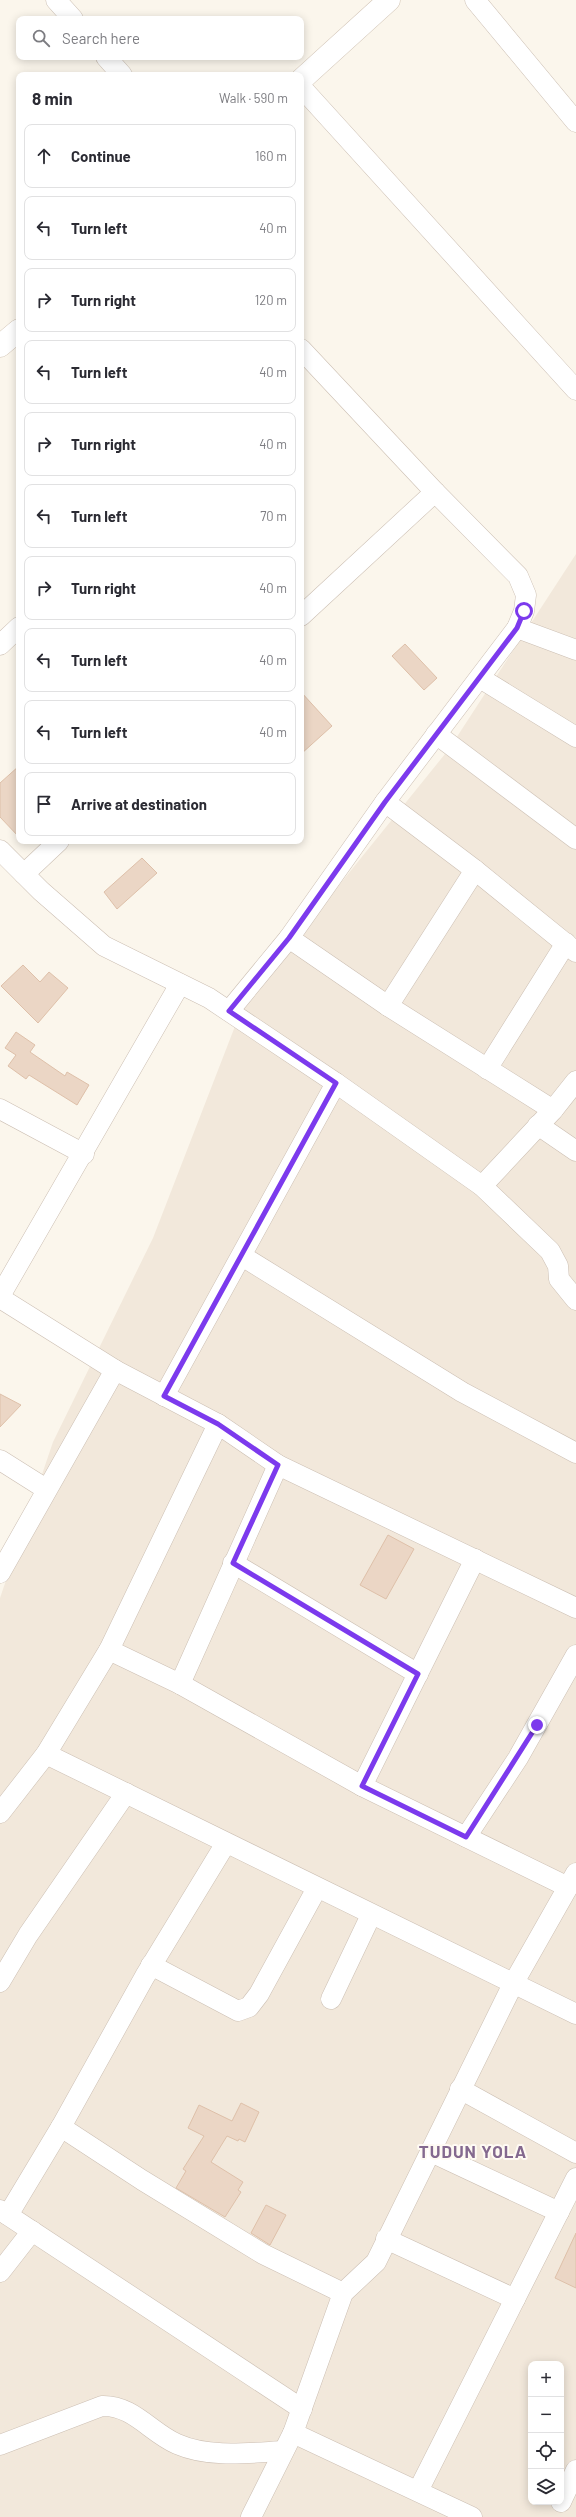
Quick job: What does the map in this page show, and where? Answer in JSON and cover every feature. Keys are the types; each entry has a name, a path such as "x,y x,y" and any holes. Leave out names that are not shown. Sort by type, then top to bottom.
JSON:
{"street":[{"path":"56,0 70,16"},
{"path":"304,77 389,0"},
{"path":"475,0 576,122"},
{"path":"109,60 119,72"},
{"path":"304,90 576,390"},
{"path":"0,346 16,333"},
{"path":"229,1011 289,938 385,802 517,628 524,611 526,596 518,576 304,357"},
{"path":"304,613 435,492"},
{"path":"517,628 576,650"},
{"path":"0,645 16,630"},
{"path":"480,678 576,737"},
{"path":"436,734 576,839"},
{"path":"385,802 475,870 571,947 487,1069"},
{"path":"24,874 56,844"},
{"path":"0,850 24,874 104,946 209,998 336,1083 482,1186 550,1251 558,1266 559,1279 576,1300"},
{"path":"388,1006 475,870"},
{"path":"289,938 388,1006 553,1110"},
{"path":"180,984 84,1154 0,1297 115,1370 218,1424 278,1465 576,1608"},
{"path":"482,1186 553,1110 576,1081"},
{"path":"164,1396 336,1083"},
{"path":"0,1108 84,1154"},
{"path":"538,1125 576,1151"},
{"path":"242,1256 462,1392 576,1453"},
{"path":"0,1573 46,1489 115,1370"},
{"path":"0,1812 46,1754 109,1650 218,1424"},
{"path":"0,1460 46,1489"},
{"path":"180,1684 278,1465"},
{"path":"362,1786 475,1560"},
{"path":"233,1563 418,1674"},
{"path":"109,1650 180,1684 362,1786 466,1837 572,1880 513,1984 376,2262 342,2293 293,2432 282,2451 251,2517"},
{"path":"466,1837 518,1758 576,1655"},
{"path":"46,1754 371,1915 576,2014"},
{"path":"0,1982 28,1935 126,1793"},
{"path":"226,1843 151,1966 61,2127 4,2212 302,2409"},
{"path":"151,1966 224,2006 238,2012 249,2007 259,1994 316,1888"},
{"path":"331,1999 371,1915"},
{"path":"460,2089 576,2153"},
{"path":"61,2127 142,2180 263,2254 342,2293"},
{"path":"431,2152 559,2212"},
{"path":"418,2491 576,2178"},
{"path":"0,2272 32,2230"},
{"path":"386,2239 515,2299"},
{"path":"0,2445 102,2406 114,2406 132,2414 175,2444 191,2450 236,2454 282,2451"},
{"path":"293,2432 472,2517"},
{"path":"564,2496 576,2470"},
{"path":"554,2517 560,2505"}],"shaded area":[{"path":"576,554 576,2517 0,2517 0,1598 53,1442 153,1238 244,1003 449,749"}],"building":[{"path":"405,644 437,678 424,690 392,656"},
{"path":"304,695 332,726 304,751"},
{"path":"16,769 16,834 0,817 0,783"},
{"path":"142,858 157,873 117,909 104,892"},
{"path":"23,965 40,982 49,972 68,988 38,1023 1,986"},
{"path":"16,1032 35,1045 30,1052 65,1076 67,1072 89,1085 77,1105 29,1075 26,1079 8,1066 16,1055 5,1048"},
{"path":"0,1394 21,1405 0,1427"},
{"path":"388,1535 414,1549 386,1599 360,1585"},
{"path":"241,2103 259,2112 245,2142 239,2139 238,2141 227,2136 211,2162 243,2182 238,2190 241,2192 225,2217 176,2188 186,2171 183,2169 204,2136 188,2128 199,2105 232,2121"},
{"path":"266,2205 286,2215 270,2245 251,2233"},
{"path":"576,2233 576,2288 555,2278"}],"district":[{"name":"TUDUN YOLA","path":"473,2151"}],"route":[{"path":"524,611 517,628 385,802 289,938 229,1011 336,1083 164,1396 218,1424 278,1465 233,1563 418,1674 362,1786 466,1837 518,1758 537,1725"}]}
